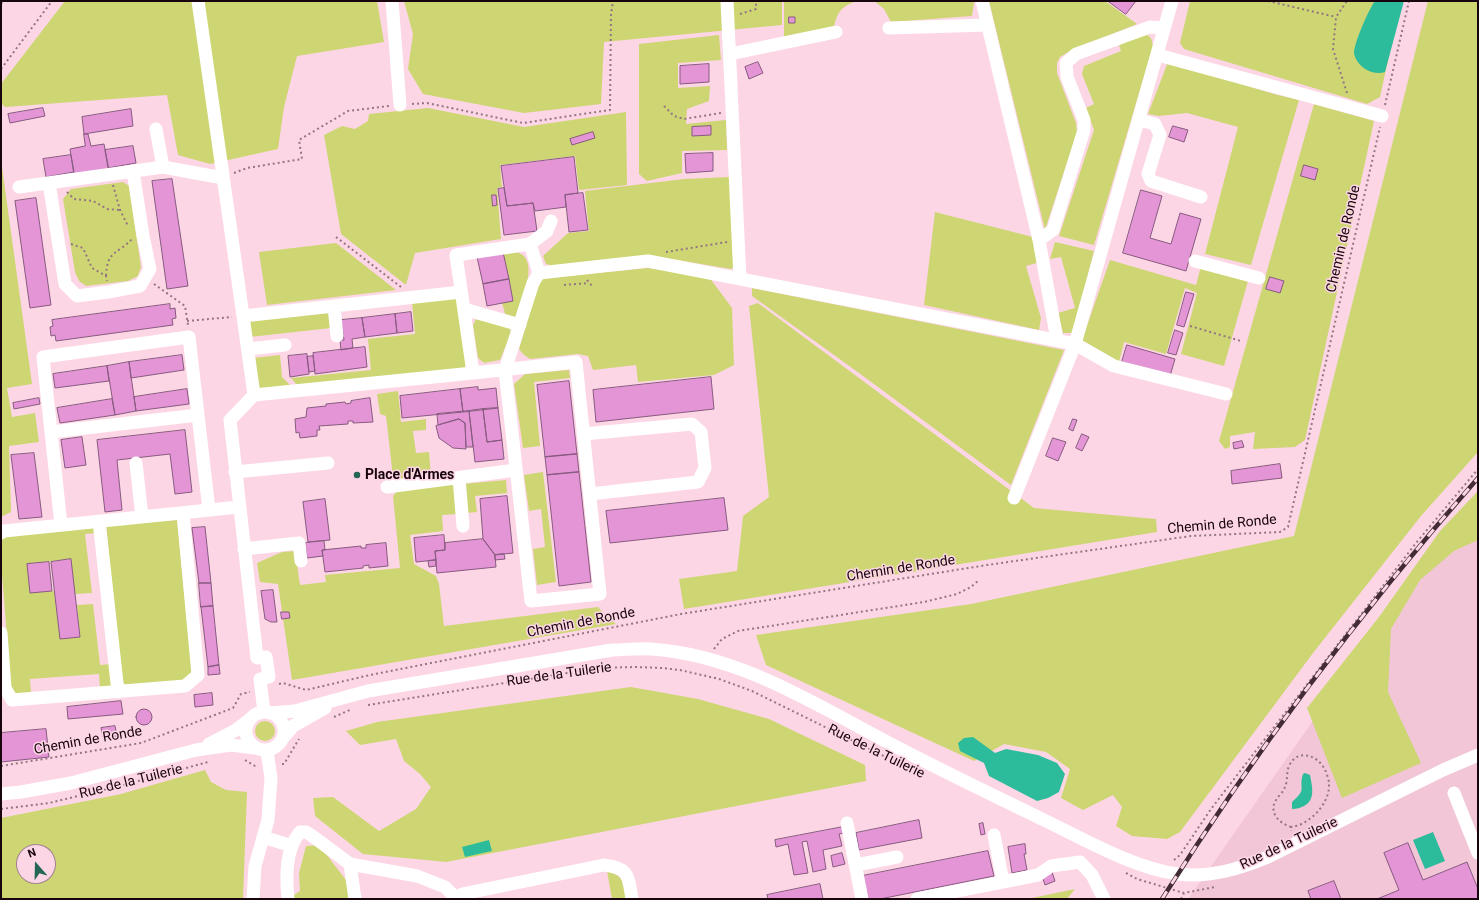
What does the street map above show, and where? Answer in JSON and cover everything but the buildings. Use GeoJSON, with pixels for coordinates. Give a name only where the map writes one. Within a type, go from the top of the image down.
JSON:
{"type":"FeatureCollection","features":[{"type":"Feature","properties":{"kind":"street"},"geometry":{"type":"LineString","coordinates":[[198,1],[254,395]]}},
{"type":"Feature","properties":{"kind":"street"},"geometry":{"type":"LineString","coordinates":[[392,1],[400,105]]}},
{"type":"Feature","properties":{"kind":"street"},"geometry":{"type":"LineString","coordinates":[[727,1],[740,278]]}},
{"type":"Feature","properties":{"kind":"street"},"geometry":{"type":"LineString","coordinates":[[982,1],[1039,240],[1057,340]]}},
{"type":"Feature","properties":{"kind":"street"},"geometry":{"type":"LineString","coordinates":[[1014,498],[1075,344],[1158,55],[1172,1]]}},
{"type":"Feature","properties":{"kind":"street"},"geometry":{"type":"LineString","coordinates":[[889,28],[988,25]]}},
{"type":"Feature","properties":{"kind":"street"},"geometry":{"type":"LineString","coordinates":[[1039,240],[1054,230],[1084,130],[1084,120],[1067,78],[1066,63],[1076,54],[1150,27],[1164,28]]}},
{"type":"Feature","properties":{"kind":"street"},"geometry":{"type":"LineString","coordinates":[[730,54],[836,32]]}},
{"type":"Feature","properties":{"kind":"street"},"geometry":{"type":"LineString","coordinates":[[1158,55],[1382,116]]}},
{"type":"Feature","properties":{"kind":"street"},"geometry":{"type":"LineString","coordinates":[[1139,120],[1155,124],[1160,136],[1148,174],[1151,181],[1201,197]]}},
{"type":"Feature","properties":{"kind":"street"},"geometry":{"type":"LineString","coordinates":[[156,129],[163,167]]}},
{"type":"Feature","properties":{"kind":"street"},"geometry":{"type":"LineString","coordinates":[[19,187],[163,167],[223,178]]}},
{"type":"Feature","properties":{"kind":"street"},"geometry":{"type":"LineString","coordinates":[[55,182],[58,245],[65,284],[77,296],[108,292],[140,286],[150,269],[138,236],[133,171]]}},
{"type":"Feature","properties":{"kind":"street"},"geometry":{"type":"LineString","coordinates":[[473,373],[456,255],[530,244],[547,230],[551,221]]}},
{"type":"Feature","properties":{"kind":"street"},"geometry":{"type":"LineString","coordinates":[[267,712],[260,679],[269,677],[266,657],[257,658],[230,420],[254,395],[505,370],[576,362],[600,594],[531,601],[505,370],[533,283],[539,272],[530,244]]}},
{"type":"Feature","properties":{"kind":"street"},"geometry":{"type":"LineString","coordinates":[[539,272],[648,261],[1075,344],[1114,366],[1226,394]]}},
{"type":"Feature","properties":{"kind":"street"},"geometry":{"type":"LineString","coordinates":[[1195,261],[1259,278]]}},
{"type":"Feature","properties":{"kind":"street"},"geometry":{"type":"LineString","coordinates":[[242,316],[461,292]]}},
{"type":"Feature","properties":{"kind":"street"},"geometry":{"type":"LineString","coordinates":[[334,306],[337,336]]}},
{"type":"Feature","properties":{"kind":"street"},"geometry":{"type":"LineString","coordinates":[[464,309],[520,325]]}},
{"type":"Feature","properties":{"kind":"street"},"geometry":{"type":"LineString","coordinates":[[61,525],[43,357],[189,337],[209,510]]}},
{"type":"Feature","properties":{"kind":"street"},"geometry":{"type":"LineString","coordinates":[[248,349],[285,345]]}},
{"type":"Feature","properties":{"kind":"street"},"geometry":{"type":"LineString","coordinates":[[51,432],[198,415]]}},
{"type":"Feature","properties":{"kind":"street"},"geometry":{"type":"LineString","coordinates":[[583,434],[692,424],[701,432],[705,468],[698,482],[590,494]]}},
{"type":"Feature","properties":{"kind":"street"},"geometry":{"type":"LineString","coordinates":[[136,463],[142,517]]}},
{"type":"Feature","properties":{"kind":"street"},"geometry":{"type":"LineString","coordinates":[[235,472],[328,463]]}},
{"type":"Feature","properties":{"kind":"street"},"geometry":{"type":"LineString","coordinates":[[387,487],[516,470]]}},
{"type":"Feature","properties":{"kind":"street"},"geometry":{"type":"LineString","coordinates":[[459,478],[463,526]]}},
{"type":"Feature","properties":{"kind":"street"},"geometry":{"type":"LineString","coordinates":[[1,533],[4,531],[239,507]]}},
{"type":"Feature","properties":{"kind":"street"},"geometry":{"type":"LineString","coordinates":[[1,633],[5,688],[12,700],[185,686],[198,674],[183,513]]}},
{"type":"Feature","properties":{"kind":"street"},"geometry":{"type":"LineString","coordinates":[[99,521],[118,692]]}},
{"type":"Feature","properties":{"kind":"street"},"geometry":{"type":"LineString","coordinates":[[244,549],[299,543],[301,561]]}},
{"type":"Feature","properties":{"kind":"street","name":"Rue de la Tuilerie"},"geometry":{"type":"LineString","coordinates":[[267,712],[295,711],[368,691],[612,650],[649,649],[686,653],[709,658],[742,669],[773,682],[912,755],[1092,844],[1136,863],[1164,871],[1195,875],[1223,872],[1252,864],[1443,770],[1478,755]]}},
{"type":"Feature","properties":{"kind":"street","name":"Rue de la Tuilerie"},"geometry":{"type":"LineString","coordinates":[[283,738],[293,726],[344,698]]}},
{"type":"Feature","properties":{"kind":"street"},"geometry":{"type":"LineString","coordinates":[[267,712],[275,715],[282,723],[284,733],[283,738],[277,746],[261,749],[250,743],[246,737],[245,731],[249,720],[253,716],[267,712]]}},
{"type":"Feature","properties":{"kind":"street","name":"Rue de la Tuilerie"},"geometry":{"type":"LineString","coordinates":[[196,750],[221,739],[249,720]]}},
{"type":"Feature","properties":{"kind":"street","name":"Rue de la Tuilerie"},"geometry":{"type":"LineString","coordinates":[[1,794],[71,783],[196,750],[231,746],[261,749]]}},
{"type":"Feature","properties":{"kind":"street"},"geometry":{"type":"LineString","coordinates":[[253,899],[255,866],[268,820],[271,796],[271,778],[261,749]]}},
{"type":"Feature","properties":{"kind":"street"},"geometry":{"type":"LineString","coordinates":[[1454,793],[1478,853]]}},
{"type":"Feature","properties":{"kind":"street"},"geometry":{"type":"LineString","coordinates":[[847,824],[862,899]]}},
{"type":"Feature","properties":{"kind":"street"},"geometry":{"type":"LineString","coordinates":[[288,899],[286,878],[290,850],[300,832],[306,832],[311,835],[350,864],[417,876],[445,887],[455,899],[462,894],[604,865],[616,866],[623,870],[629,878],[632,899]]}},
{"type":"Feature","properties":{"kind":"street"},"geometry":{"type":"LineString","coordinates":[[994,835],[1003,882]]}},
{"type":"Feature","properties":{"kind":"street"},"geometry":{"type":"LineString","coordinates":[[264,837],[292,846]]}},
{"type":"Feature","properties":{"kind":"street"},"geometry":{"type":"LineString","coordinates":[[1080,862],[1092,844]]}},
{"type":"Feature","properties":{"kind":"street"},"geometry":{"type":"LineString","coordinates":[[856,866],[897,857]]}},
{"type":"Feature","properties":{"kind":"street"},"geometry":{"type":"LineString","coordinates":[[917,899],[1038,875],[1051,866],[1080,862]]}},
{"type":"Feature","properties":{"kind":"street"},"geometry":{"type":"LineString","coordinates":[[1080,862],[1092,875],[1104,899]]}},
{"type":"Feature","properties":{"kind":"street"},"geometry":{"type":"LineString","coordinates":[[350,864],[355,899]]}},
{"type":"Feature","properties":{"kind":"path"},"geometry":{"type":"LineString","coordinates":[[1,69],[52,1]]}},
{"type":"Feature","properties":{"kind":"path"},"geometry":{"type":"LineString","coordinates":[[223,178],[247,168],[302,159],[299,140],[348,111],[427,103],[523,123],[610,110],[611,14],[613,1]]}},
{"type":"Feature","properties":{"kind":"path"},"geometry":{"type":"LineString","coordinates":[[728,18],[756,9],[756,1]]}},
{"type":"Feature","properties":{"kind":"path"},"geometry":{"type":"LineString","coordinates":[[1268,1],[1336,17]]}},
{"type":"Feature","properties":{"kind":"path"},"geometry":{"type":"LineString","coordinates":[[1348,1],[1336,17],[1333,49],[1352,108]]}},
{"type":"Feature","properties":{"kind":"path","name":"Chemin de Ronde"},"geometry":{"type":"LineString","coordinates":[[1,766],[141,743],[233,708],[241,694],[283,683],[306,690],[370,675],[681,614],[987,565],[1191,536],[1280,532],[1288,527],[1409,1]]}},
{"type":"Feature","properties":{"kind":"path"},"geometry":{"type":"LineString","coordinates":[[664,106],[674,116],[684,119],[732,112]]}},
{"type":"Feature","properties":{"kind":"path"},"geometry":{"type":"LineString","coordinates":[[108,292],[106,264],[115,251],[138,236],[120,210],[110,174]]}},
{"type":"Feature","properties":{"kind":"path"},"geometry":{"type":"LineString","coordinates":[[55,182],[74,199],[93,201],[107,209],[120,210]]}},
{"type":"Feature","properties":{"kind":"path"},"geometry":{"type":"LineString","coordinates":[[336,236],[414,297]]}},
{"type":"Feature","properties":{"kind":"path"},"geometry":{"type":"LineString","coordinates":[[664,252],[738,241]]}},
{"type":"Feature","properties":{"kind":"path"},"geometry":{"type":"LineString","coordinates":[[58,245],[70,244],[83,248],[92,268],[106,276]]}},
{"type":"Feature","properties":{"kind":"path"},"geometry":{"type":"LineString","coordinates":[[144,278],[186,306],[189,337]]}},
{"type":"Feature","properties":{"kind":"path"},"geometry":{"type":"LineString","coordinates":[[564,285],[589,283]]}},
{"type":"Feature","properties":{"kind":"path"},"geometry":{"type":"LineString","coordinates":[[187,322],[242,316]]}},
{"type":"Feature","properties":{"kind":"path"},"geometry":{"type":"LineString","coordinates":[[1190,326],[1241,341]]}},
{"type":"Feature","properties":{"kind":"path"},"geometry":{"type":"LineString","coordinates":[[1164,871],[1180,854],[1211,809],[1416,543],[1478,469]]}},
{"type":"Feature","properties":{"kind":"path"},"geometry":{"type":"LineString","coordinates":[[709,658],[722,639],[738,631],[924,602],[957,594],[971,587],[979,580]]}},
{"type":"Feature","properties":{"kind":"path","name":"Rue de la Tuilerie"},"geometry":{"type":"LineString","coordinates":[[363,706],[598,668],[636,667],[680,670],[719,679],[752,691],[901,765]]}},
{"type":"Feature","properties":{"kind":"path"},"geometry":{"type":"LineString","coordinates":[[330,718],[357,708]]}},
{"type":"Feature","properties":{"kind":"path"},"geometry":{"type":"LineString","coordinates":[[281,764],[284,764],[299,740],[300,735]]}},
{"type":"Feature","properties":{"kind":"path"},"geometry":{"type":"LineString","coordinates":[[1308,755],[1320,762],[1325,770],[1329,785],[1327,796],[1323,805],[1316,813],[1299,826],[1291,828],[1283,825],[1276,818],[1274,803],[1284,790],[1289,767],[1293,760],[1298,757],[1308,755]]}},
{"type":"Feature","properties":{"kind":"path","name":"Rue de la Tuilerie"},"geometry":{"type":"LineString","coordinates":[[1,809],[56,801],[120,786],[213,760]]}},
{"type":"Feature","properties":{"kind":"path"},"geometry":{"type":"LineString","coordinates":[[245,760],[255,766],[259,765]]}},
{"type":"Feature","properties":{"kind":"path"},"geometry":{"type":"LineString","coordinates":[[1291,828],[1293,845]]}},
{"type":"Feature","properties":{"kind":"path"},"geometry":{"type":"LineString","coordinates":[[1181,899],[1184,893]]}},
{"type":"Feature","properties":{"kind":"shaded area"},"geometry":{"type":"Polygon","coordinates":[[[65,1],[377,1],[384,42],[297,56],[284,107],[278,149],[210,164],[178,155],[167,95],[5,107],[1,103],[1,84],[65,1]]]}},
{"type":"Feature","properties":{"kind":"shaded area"},"geometry":{"type":"Polygon","coordinates":[[[404,1],[782,1],[782,25],[604,42],[601,104],[524,113],[423,94],[408,69],[413,34],[404,1]]]}},
{"type":"Feature","properties":{"kind":"shaded area"},"geometry":{"type":"Polygon","coordinates":[[[784,1],[857,1],[841,10],[834,27],[784,37],[784,1]]]}},
{"type":"Feature","properties":{"kind":"shaded area"},"geometry":{"type":"Polygon","coordinates":[[[874,1],[974,1],[974,3],[972,16],[891,22],[884,9],[874,1]]]}},
{"type":"Feature","properties":{"kind":"shaded area"},"geometry":{"type":"Polygon","coordinates":[[[989,1],[1105,1],[1137,24],[1070,51],[1060,57],[1057,63],[1057,73],[1076,123],[1077,132],[1045,230],[989,1]]]}},
{"type":"Feature","properties":{"kind":"shaded area"},"geometry":{"type":"Polygon","coordinates":[[[1190,1],[1401,1],[1380,97],[1367,104],[1184,49],[1180,43],[1190,1]]]}},
{"type":"Feature","properties":{"kind":"shaded area"},"geometry":{"type":"Polygon","coordinates":[[[1375,1],[1404,1],[1385,72],[1381,73],[1371,72],[1365,69],[1357,61],[1354,53],[1356,42],[1362,26],[1375,1]]]}},
{"type":"Feature","properties":{"kind":"shaded area"},"geometry":{"type":"Polygon","coordinates":[[[1428,1],[1478,1],[1478,452],[1421,516],[1313,653],[1180,832],[1167,839],[1132,836],[1116,826],[1122,807],[1113,795],[1083,810],[1061,798],[1070,769],[1046,752],[1004,744],[974,761],[766,665],[756,635],[971,604],[1294,536],[1428,1]]]}},
{"type":"Feature","properties":{"kind":"shaded area"},"geometry":{"type":"Polygon","coordinates":[[[1146,34],[1151,38],[1153,46],[1094,245],[1059,236],[1094,130],[1086,108],[1094,104],[1082,74],[1084,66],[1121,51],[1119,45],[1146,34]]]}},
{"type":"Feature","properties":{"kind":"shaded area"},"geometry":{"type":"Polygon","coordinates":[[[719,35],[721,60],[678,63],[678,88],[710,86],[709,101],[687,109],[686,124],[726,120],[727,150],[682,151],[682,173],[647,181],[639,174],[639,44],[719,35]]]}},
{"type":"Feature","properties":{"kind":"shaded area"},"geometry":{"type":"Polygon","coordinates":[[[1168,62],[1274,94],[1299,100],[1251,265],[1205,254],[1238,127],[1187,113],[1159,116],[1148,114],[1168,62]]]}},
{"type":"Feature","properties":{"kind":"shaded area"},"geometry":{"type":"Polygon","coordinates":[[[1314,104],[1374,121],[1305,440],[1295,447],[1253,449],[1255,432],[1230,436],[1230,447],[1225,449],[1219,441],[1314,104]]]}},
{"type":"Feature","properties":{"kind":"shaded area"},"geometry":{"type":"Polygon","coordinates":[[[428,108],[524,127],[626,112],[627,185],[579,190],[575,156],[500,165],[502,187],[497,188],[501,239],[415,253],[406,285],[341,234],[324,135],[342,126],[355,129],[368,121],[369,114],[428,108]]]}},
{"type":"Feature","properties":{"kind":"shaded area"},"geometry":{"type":"Polygon","coordinates":[[[1,160],[32,384],[7,388],[12,417],[35,413],[39,442],[9,446],[11,512],[1,517],[1,160]]]}},
{"type":"Feature","properties":{"kind":"shaded area"},"geometry":{"type":"Polygon","coordinates":[[[730,177],[736,266],[731,269],[659,257],[557,267],[546,264],[543,256],[568,233],[589,231],[585,191],[684,179],[730,177]]]}},
{"type":"Feature","properties":{"kind":"shaded area"},"geometry":{"type":"Polygon","coordinates":[[[123,182],[129,186],[141,267],[138,276],[128,281],[86,286],[79,281],[75,272],[63,199],[71,189],[123,182]]]}},
{"type":"Feature","properties":{"kind":"shaded area"},"geometry":{"type":"Polygon","coordinates":[[[935,212],[1033,237],[1040,262],[1026,266],[1041,318],[1039,330],[924,305],[935,212]]]}},
{"type":"Feature","properties":{"kind":"shaded area"},"geometry":{"type":"Polygon","coordinates":[[[1055,242],[1094,251],[1073,333],[1063,333],[1058,313],[1075,308],[1061,257],[1050,259],[1055,242]]]}},
{"type":"Feature","properties":{"kind":"shaded area"},"geometry":{"type":"Polygon","coordinates":[[[336,243],[396,290],[267,305],[259,252],[336,243]]]}},
{"type":"Feature","properties":{"kind":"shaded area"},"geometry":{"type":"Polygon","coordinates":[[[503,252],[519,253],[525,257],[528,264],[528,281],[518,314],[515,318],[506,317],[502,303],[513,300],[503,252]]]}},
{"type":"Feature","properties":{"kind":"shaded area"},"geometry":{"type":"Polygon","coordinates":[[[1110,260],[1196,285],[1201,266],[1248,281],[1224,366],[1181,354],[1197,293],[1185,288],[1166,354],[1124,342],[1119,362],[1082,340],[1110,260]]]}},
{"type":"Feature","properties":{"kind":"shaded area"},"geometry":{"type":"Polygon","coordinates":[[[648,268],[709,277],[732,308],[734,365],[714,375],[638,382],[636,365],[593,370],[588,356],[578,354],[530,359],[519,349],[539,281],[546,278],[648,268]]]}},
{"type":"Feature","properties":{"kind":"shaded area"},"geometry":{"type":"Polygon","coordinates":[[[752,288],[1064,350],[1011,485],[752,296],[752,288]]]}},
{"type":"Feature","properties":{"kind":"shaded area"},"geometry":{"type":"Polygon","coordinates":[[[457,297],[466,368],[298,386],[291,378],[371,370],[368,339],[415,334],[412,302],[457,297]]]}},
{"type":"Feature","properties":{"kind":"shaded area"},"geometry":{"type":"Polygon","coordinates":[[[758,303],[1034,508],[1156,519],[1157,532],[684,609],[679,579],[737,571],[743,516],[769,497],[749,306],[758,303]]]}},
{"type":"Feature","properties":{"kind":"shaded area"},"geometry":{"type":"Polygon","coordinates":[[[329,312],[331,328],[250,337],[248,320],[329,312]]]}},
{"type":"Feature","properties":{"kind":"shaded area"},"geometry":{"type":"Polygon","coordinates":[[[476,319],[510,328],[511,333],[500,360],[484,363],[478,358],[473,325],[476,319]]]}},
{"type":"Feature","properties":{"kind":"shaded area"},"geometry":{"type":"Polygon","coordinates":[[[280,355],[282,377],[292,387],[257,391],[253,358],[280,355]]]}},
{"type":"Feature","properties":{"kind":"shaded area"},"geometry":{"type":"Polygon","coordinates":[[[569,370],[570,378],[534,382],[540,446],[523,448],[514,384],[525,374],[569,370]]]}},
{"type":"Feature","properties":{"kind":"shaded area"},"geometry":{"type":"Polygon","coordinates":[[[398,391],[401,422],[426,419],[426,430],[413,431],[416,453],[429,452],[431,477],[398,481],[393,477],[386,416],[380,414],[377,394],[398,391]]]}},
{"type":"Feature","properties":{"kind":"shaded area"},"geometry":{"type":"Polygon","coordinates":[[[543,472],[556,582],[537,585],[533,549],[545,547],[541,509],[529,511],[524,475],[543,472]]]}},
{"type":"Feature","properties":{"kind":"shaded area"},"geometry":{"type":"Polygon","coordinates":[[[506,480],[507,493],[475,496],[477,512],[466,513],[463,484],[506,480]]]}},
{"type":"Feature","properties":{"kind":"shaded area"},"geometry":{"type":"Polygon","coordinates":[[[456,484],[459,514],[442,515],[443,531],[410,535],[414,564],[436,576],[439,584],[444,626],[598,607],[616,624],[292,680],[278,584],[260,582],[257,563],[282,552],[295,551],[300,585],[326,582],[325,575],[400,568],[393,496],[397,491],[456,484]]]}},
{"type":"Feature","properties":{"kind":"shaded area"},"geometry":{"type":"Polygon","coordinates":[[[1478,491],[1478,540],[1454,551],[1420,580],[1391,629],[1388,692],[1421,763],[1342,798],[1307,708],[1379,617],[1440,531],[1478,491]]]}},
{"type":"Feature","properties":{"kind":"shaded area"},"geometry":{"type":"Polygon","coordinates":[[[177,520],[192,671],[189,678],[182,681],[127,686],[122,682],[106,526],[177,520]]]}},
{"type":"Feature","properties":{"kind":"shaded area"},"geometry":{"type":"Polygon","coordinates":[[[96,526],[97,533],[85,534],[92,593],[75,594],[71,559],[27,564],[30,593],[54,591],[60,639],[80,637],[77,605],[93,604],[100,665],[111,664],[113,687],[100,688],[99,674],[30,679],[31,693],[17,694],[13,691],[11,686],[1,562],[1,539],[6,536],[96,526]]]}},
{"type":"Feature","properties":{"kind":"shaded area"},"geometry":{"type":"Polygon","coordinates":[[[1478,536],[1478,899],[1188,899],[1432,551],[1478,536]]]}},
{"type":"Feature","properties":{"kind":"shaded area"},"geometry":{"type":"Polygon","coordinates":[[[631,687],[698,699],[769,719],[865,765],[866,781],[446,862],[363,854],[315,816],[313,798],[333,797],[379,831],[416,809],[431,787],[420,774],[404,761],[396,739],[360,745],[346,731],[377,722],[631,687]]]}},
{"type":"Feature","properties":{"kind":"shaded area"},"geometry":{"type":"Polygon","coordinates":[[[261,721],[269,721],[275,727],[275,735],[269,741],[261,741],[255,735],[255,727],[261,721]]]}},
{"type":"Feature","properties":{"kind":"shaded area"},"geometry":{"type":"Polygon","coordinates":[[[973,737],[995,753],[1006,749],[1038,755],[1057,763],[1065,774],[1059,792],[1048,798],[1037,801],[989,776],[984,763],[960,751],[958,743],[964,738],[973,737]]]}},
{"type":"Feature","properties":{"kind":"shaded area"},"geometry":{"type":"Polygon","coordinates":[[[205,770],[211,782],[226,790],[247,792],[243,899],[1,899],[1,818],[121,794],[205,770]]]}},
{"type":"Feature","properties":{"kind":"shaded area"},"geometry":{"type":"Polygon","coordinates":[[[1305,773],[1310,775],[1312,796],[1308,803],[1304,806],[1292,809],[1292,802],[1300,794],[1302,789],[1302,779],[1303,774],[1305,773]]]}},
{"type":"Feature","properties":{"kind":"shaded area"},"geometry":{"type":"Polygon","coordinates":[[[1433,832],[1445,861],[1425,869],[1413,840],[1433,832]]]}},
{"type":"Feature","properties":{"kind":"shaded area"},"geometry":{"type":"Polygon","coordinates":[[[489,840],[492,851],[465,857],[462,847],[489,840]]]}},
{"type":"Feature","properties":{"kind":"shaded area"},"geometry":{"type":"Polygon","coordinates":[[[319,845],[346,880],[351,899],[288,899],[300,891],[299,873],[306,846],[319,845]]]}},
{"type":"Feature","properties":{"kind":"shaded area"},"geometry":{"type":"Polygon","coordinates":[[[607,871],[620,878],[624,884],[627,899],[612,899],[607,871]]]}},
{"type":"Feature","properties":{"kind":"shaded area"},"geometry":{"type":"Polygon","coordinates":[[[1075,889],[1067,899],[1027,899],[1075,889]]]}},
{"type":"Feature","properties":{"kind":"railway"},"geometry":{"type":"LineString","coordinates":[[1162,899],[1234,789],[1312,682],[1393,578],[1478,478]]}},
{"type":"Feature","properties":{"kind":"place","name":"Place d'Armes"},"geometry":{"type":"Point","coordinates":[357,475]}}]}
